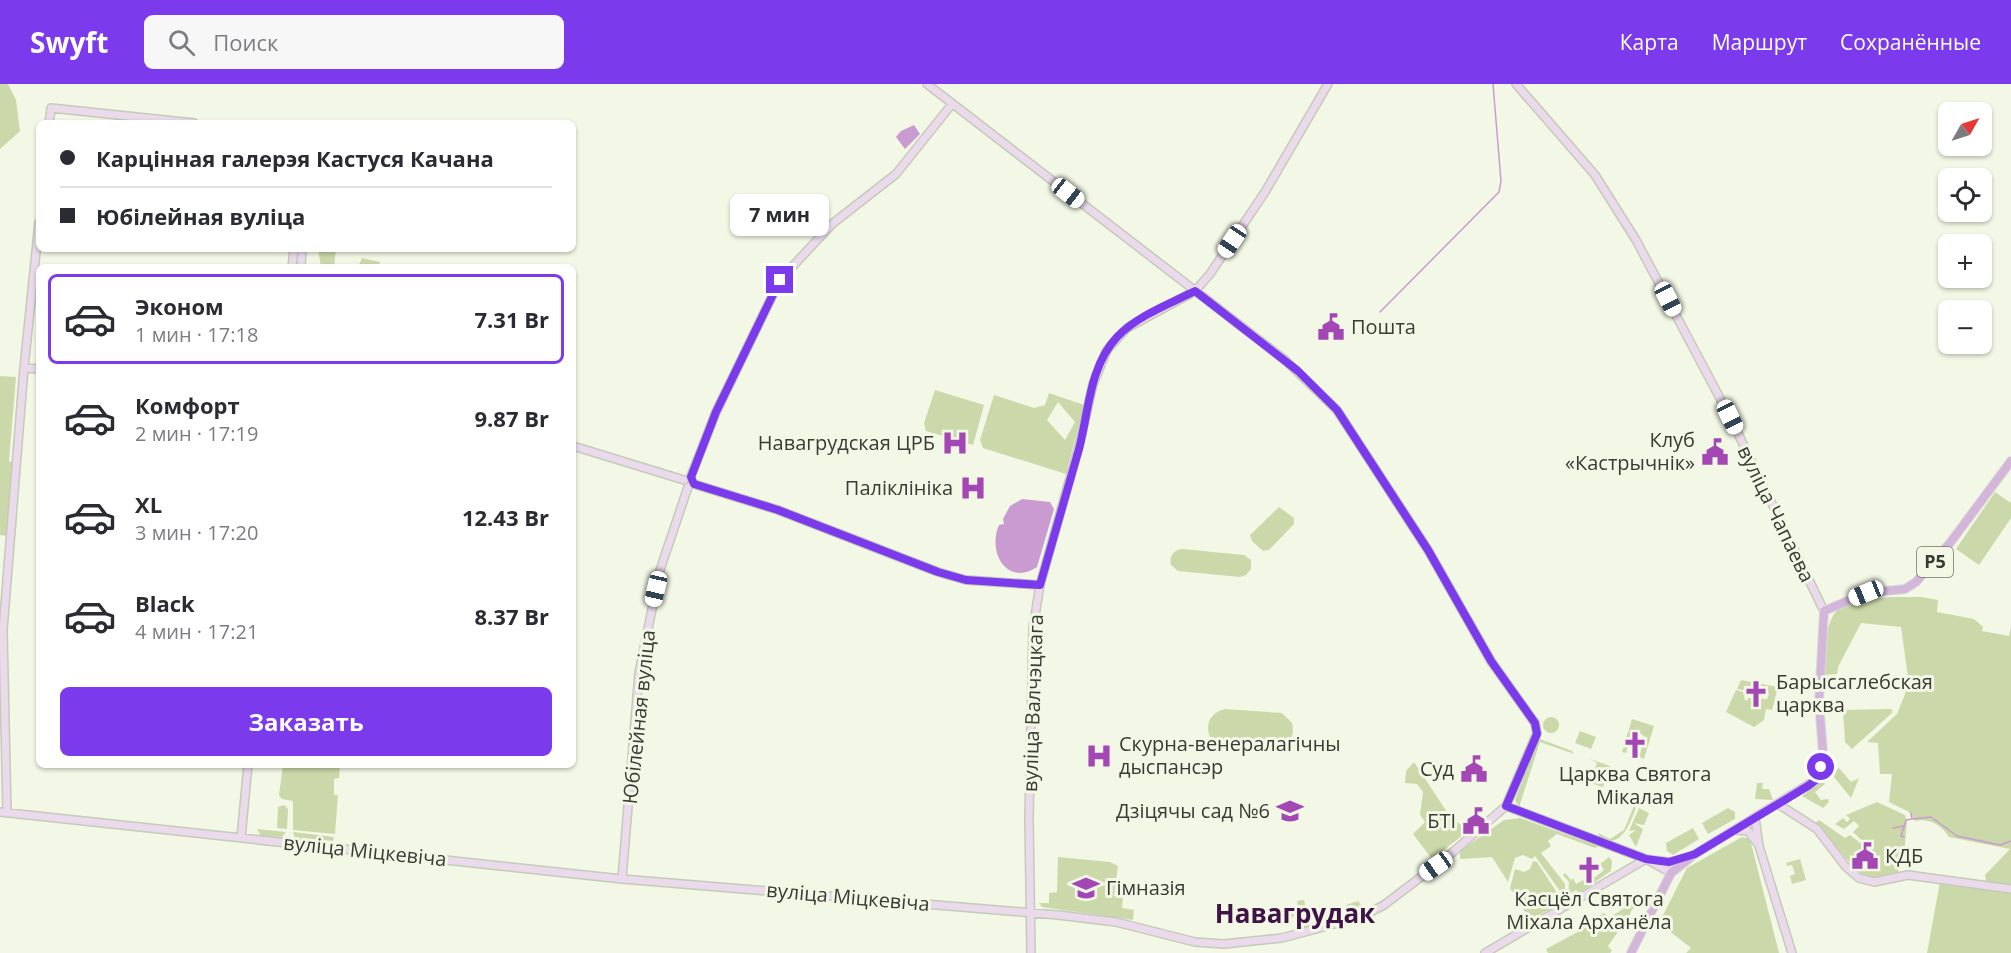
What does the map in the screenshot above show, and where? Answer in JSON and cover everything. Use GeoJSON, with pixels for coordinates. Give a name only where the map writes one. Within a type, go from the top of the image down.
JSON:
{"type":"FeatureCollection","features":[{"type":"Feature","properties":{"kind":"main road","name":"Р5"},"geometry":{"type":"LineString","coordinates":[[1824,611],[1866,593],[1905,589],[1916,582],[1950,543],[2011,461]]}},
{"type":"Feature","properties":{"kind":"main road"},"geometry":{"type":"LineString","coordinates":[[1630,953],[1671,873],[1695,854],[1817,779],[1823,753],[1819,702],[1824,611]]}},
{"type":"Feature","properties":{"kind":"main road"},"geometry":{"type":"LineString","coordinates":[[1646,859],[1669,862],[1695,854]]}},
{"type":"Feature","properties":{"kind":"street"},"geometry":{"type":"LineString","coordinates":[[927,84],[1298,371],[1337,410],[1428,550],[1491,661],[1535,723],[1537,734],[1506,806],[1646,859],[1671,873]]}},
{"type":"Feature","properties":{"kind":"street","name":"вуліца Валчэцкага"},"geometry":{"type":"LineString","coordinates":[[1031,953],[1029,912],[1031,659],[1040,585],[1079,446],[1093,384],[1107,350],[1127,328],[1195,291],[1210,274],[1265,192],[1328,84]]}},
{"type":"Feature","properties":{"kind":"street","name":"вуліца Чапаева"},"geometry":{"type":"LineString","coordinates":[[1516,84],[1595,175],[1636,240],[1730,417],[1824,611]]}},
{"type":"Feature","properties":{"kind":"street","name":"Юбілейная вуліца"},"geometry":{"type":"LineString","coordinates":[[622,879],[639,673],[660,570],[689,482],[716,412],[780,280],[832,224],[896,174],[952,104]]}},
{"type":"Feature","properties":{"kind":"street"},"geometry":{"type":"LineString","coordinates":[[49,120],[51,108],[165,120]]}},
{"type":"Feature","properties":{"kind":"street"},"geometry":{"type":"LineString","coordinates":[[3,813],[3,630],[24,368],[36,252]]}},
{"type":"Feature","properties":{"kind":"street"},"geometry":{"type":"LineString","coordinates":[[24,368],[36,369]]}},
{"type":"Feature","properties":{"kind":"street"},"geometry":{"type":"LineString","coordinates":[[576,447],[778,510],[938,572],[966,580],[1040,585]]}},
{"type":"Feature","properties":{"kind":"street"},"geometry":{"type":"LineString","coordinates":[[241,838],[248,768]]}},
{"type":"Feature","properties":{"kind":"street"},"geometry":{"type":"LineString","coordinates":[[1778,804],[1809,823],[1824,836],[1850,871],[1867,881],[1908,875],[2011,889]]}},
{"type":"Feature","properties":{"kind":"street","name":"вуліца Міцкевіча"},"geometry":{"type":"LineString","coordinates":[[3,813],[622,879],[1029,912],[1116,922],[1195,942],[1247,943],[1312,932],[1361,918],[1384,905],[1446,858],[1506,806]]}},
{"type":"Feature","properties":{"kind":"street"},"geometry":{"type":"LineString","coordinates":[[1755,818],[1759,846],[1792,953]]}},
{"type":"Feature","properties":{"kind":"street"},"geometry":{"type":"LineString","coordinates":[[1735,830],[1748,831],[1759,846]]}},
{"type":"Feature","properties":{"kind":"street"},"geometry":{"type":"LineString","coordinates":[[1485,953],[1646,859]]}},
{"type":"Feature","properties":{"kind":"green space"},"geometry":{"type":"Polygon","coordinates":[[[0,84],[8,84],[16,100],[20,131],[0,149],[0,84]]]}},
{"type":"Feature","properties":{"kind":"green space"},"geometry":{"type":"Polygon","coordinates":[[[318,252],[336,252],[334,264],[320,264],[318,252]]]}},
{"type":"Feature","properties":{"kind":"green space"},"geometry":{"type":"Polygon","coordinates":[[[362,258],[380,262],[380,264],[359,264],[362,258]]]}},
{"type":"Feature","properties":{"kind":"green space"},"geometry":{"type":"Polygon","coordinates":[[[0,376],[16,377],[9,461],[14,463],[8,536],[0,535],[0,376]]]}},
{"type":"Feature","properties":{"kind":"green space"},"geometry":{"type":"Polygon","coordinates":[[[935,390],[984,405],[973,445],[926,431],[924,423],[935,390]]]}},
{"type":"Feature","properties":{"kind":"green space"},"geometry":{"type":"Polygon","coordinates":[[[1049,393],[1084,405],[1066,474],[983,448],[980,440],[994,395],[1034,408],[1045,405],[1049,393]],[[1058,402],[1047,420],[1065,440],[1075,422],[1058,402]]]}},
{"type":"Feature","properties":{"kind":"green space"},"geometry":{"type":"Polygon","coordinates":[[[1995,492],[2011,503],[2011,518],[1979,565],[1956,549],[1995,492]]]}},
{"type":"Feature","properties":{"kind":"green space"},"geometry":{"type":"Polygon","coordinates":[[[1279,507],[1294,518],[1294,524],[1269,550],[1263,551],[1252,541],[1250,535],[1279,507]]]}},
{"type":"Feature","properties":{"kind":"green space"},"geometry":{"type":"Polygon","coordinates":[[[1182,549],[1244,555],[1251,560],[1251,569],[1246,575],[1240,577],[1178,571],[1171,565],[1171,559],[1174,552],[1182,549]]]}},
{"type":"Feature","properties":{"kind":"green space"},"geometry":{"type":"Polygon","coordinates":[[[1890,597],[1921,597],[1938,600],[1937,612],[1974,619],[1983,627],[1982,631],[2009,636],[2011,627],[2011,886],[1986,881],[1985,875],[2010,849],[1949,837],[1935,823],[1915,821],[1909,812],[1889,802],[1892,774],[1880,774],[1878,743],[1867,742],[1897,714],[1909,684],[1901,627],[1861,623],[1838,667],[1837,674],[1825,675],[1827,634],[1833,615],[1848,603],[1890,597]]]}},
{"type":"Feature","properties":{"kind":"green space"},"geometry":{"type":"Polygon","coordinates":[[[1741,680],[1778,687],[1772,710],[1766,709],[1764,720],[1754,727],[1726,712],[1736,690],[1743,692],[1747,701],[1748,698],[1767,699],[1769,694],[1763,689],[1747,686],[1743,690],[1737,689],[1741,680]]]}},
{"type":"Feature","properties":{"kind":"green space"},"geometry":{"type":"Polygon","coordinates":[[[1225,709],[1282,713],[1292,723],[1292,736],[1285,745],[1277,748],[1216,744],[1209,734],[1208,724],[1214,714],[1225,709]]]}},
{"type":"Feature","properties":{"kind":"green space"},"geometry":{"type":"Polygon","coordinates":[[[1891,709],[1893,712],[1852,749],[1845,742],[1843,710],[1891,709]]]}},
{"type":"Feature","properties":{"kind":"green space"},"geometry":{"type":"Polygon","coordinates":[[[1551,717],[1559,725],[1551,733],[1543,725],[1551,717]]]}},
{"type":"Feature","properties":{"kind":"green space"},"geometry":{"type":"Polygon","coordinates":[[[1632,719],[1654,726],[1644,759],[1639,757],[1645,737],[1640,733],[1632,733],[1626,753],[1622,752],[1632,719]]]}},
{"type":"Feature","properties":{"kind":"green space"},"geometry":{"type":"Polygon","coordinates":[[[1580,731],[1596,737],[1591,749],[1575,743],[1580,731]]]}},
{"type":"Feature","properties":{"kind":"green space"},"geometry":{"type":"Polygon","coordinates":[[[1540,739],[1572,751],[1574,754],[1540,742],[1519,807],[1515,800],[1537,741],[1540,739]]]}},
{"type":"Feature","properties":{"kind":"green space"},"geometry":{"type":"Polygon","coordinates":[[[1590,759],[1610,766],[1603,787],[1590,783],[1597,763],[1590,759]]]}},
{"type":"Feature","properties":{"kind":"green space"},"geometry":{"type":"Polygon","coordinates":[[[1414,762],[1449,815],[1468,831],[1432,859],[1413,834],[1425,822],[1420,815],[1423,792],[1417,784],[1405,783],[1406,771],[1414,762]]]}},
{"type":"Feature","properties":{"kind":"green space"},"geometry":{"type":"Polygon","coordinates":[[[283,768],[340,768],[339,778],[334,779],[334,795],[338,795],[335,834],[293,830],[293,801],[282,799],[279,795],[283,768]]]}},
{"type":"Feature","properties":{"kind":"green space"},"geometry":{"type":"Polygon","coordinates":[[[1839,768],[1851,782],[1859,778],[1851,798],[1834,777],[1829,775],[1839,768]]]}},
{"type":"Feature","properties":{"kind":"green space"},"geometry":{"type":"Polygon","coordinates":[[[1822,780],[1825,784],[1815,792],[1821,800],[1828,799],[1829,802],[1823,808],[1802,796],[1822,780]]]}},
{"type":"Feature","properties":{"kind":"green space"},"geometry":{"type":"Polygon","coordinates":[[[1757,783],[1763,783],[1762,789],[1769,789],[1773,800],[1755,799],[1757,783]]]}},
{"type":"Feature","properties":{"kind":"green space"},"geometry":{"type":"Polygon","coordinates":[[[1877,802],[1905,815],[1907,822],[1903,864],[1899,864],[1898,874],[1874,880],[1861,875],[1815,823],[1819,820],[1845,838],[1850,835],[1864,846],[1856,854],[1867,864],[1877,855],[1853,832],[1859,826],[1854,821],[1844,829],[1835,824],[1843,818],[1847,822],[1850,819],[1846,815],[1877,802]]]}},
{"type":"Feature","properties":{"kind":"green space"},"geometry":{"type":"Polygon","coordinates":[[[284,805],[288,809],[287,829],[277,828],[278,807],[284,805]]]}},
{"type":"Feature","properties":{"kind":"green space"},"geometry":{"type":"Polygon","coordinates":[[[1634,806],[1636,808],[1631,820],[1620,837],[1608,841],[1601,839],[1598,833],[1610,839],[1624,830],[1634,806]]]}},
{"type":"Feature","properties":{"kind":"green space"},"geometry":{"type":"Polygon","coordinates":[[[1639,808],[1649,813],[1644,825],[1634,823],[1643,829],[1636,847],[1629,835],[1636,830],[1629,831],[1639,808]]]}},
{"type":"Feature","properties":{"kind":"green space"},"geometry":{"type":"Polygon","coordinates":[[[1728,808],[1735,812],[1735,819],[1708,834],[1702,823],[1728,808]]]}},
{"type":"Feature","properties":{"kind":"green space"},"geometry":{"type":"Polygon","coordinates":[[[1520,818],[1598,846],[1595,848],[1557,834],[1548,841],[1551,846],[1541,853],[1565,884],[1565,898],[1535,856],[1532,859],[1523,855],[1515,858],[1508,882],[1492,857],[1460,859],[1460,851],[1504,820],[1520,818]]]}},
{"type":"Feature","properties":{"kind":"green space"},"geometry":{"type":"Polygon","coordinates":[[[1693,828],[1699,839],[1673,855],[1667,851],[1666,843],[1693,828]]]}},
{"type":"Feature","properties":{"kind":"green space"},"geometry":{"type":"Polygon","coordinates":[[[257,829],[286,832],[282,837],[261,836],[257,829]]]}},
{"type":"Feature","properties":{"kind":"green space"},"geometry":{"type":"Polygon","coordinates":[[[293,832],[334,837],[333,841],[295,838],[293,832]]]}},
{"type":"Feature","properties":{"kind":"green space"},"geometry":{"type":"Polygon","coordinates":[[[1742,837],[1750,839],[1779,953],[1686,953],[1691,948],[1659,923],[1687,868],[1742,837]]]}},
{"type":"Feature","properties":{"kind":"green space","name":"Гімназія"},"geometry":{"type":"Polygon","coordinates":[[[1058,857],[1110,862],[1118,866],[1114,896],[1123,897],[1122,908],[1134,910],[1133,920],[1042,907],[1039,903],[1049,903],[1049,893],[1057,892],[1058,857]]]}},
{"type":"Feature","properties":{"kind":"green space"},"geometry":{"type":"Polygon","coordinates":[[[1609,857],[1612,861],[1611,871],[1579,893],[1576,890],[1568,896],[1569,882],[1563,875],[1565,873],[1571,880],[1573,878],[1576,884],[1583,880],[1586,884],[1604,870],[1600,864],[1609,857]]]}},
{"type":"Feature","properties":{"kind":"green space"},"geometry":{"type":"Polygon","coordinates":[[[1800,859],[1806,880],[1792,884],[1790,876],[1795,874],[1792,865],[1787,866],[1786,863],[1800,859]]]}},
{"type":"Feature","properties":{"kind":"green space"},"geometry":{"type":"Polygon","coordinates":[[[1533,861],[1537,862],[1563,902],[1530,920],[1510,888],[1515,869],[1524,872],[1530,869],[1533,861]]]}},
{"type":"Feature","properties":{"kind":"green space"},"geometry":{"type":"Polygon","coordinates":[[[1940,882],[2011,893],[2011,953],[1927,953],[1940,882]]]}},
{"type":"Feature","properties":{"kind":"green space"},"geometry":{"type":"Polygon","coordinates":[[[1643,897],[1631,911],[1627,924],[1622,926],[1608,946],[1612,951],[1610,953],[1548,953],[1546,949],[1587,927],[1585,923],[1604,913],[1609,918],[1643,897]]]}},
{"type":"Feature","properties":{"kind":"green space"},"geometry":{"type":"Polygon","coordinates":[[[1304,900],[1310,926],[1302,928],[1297,901],[1304,900]]]}},
{"type":"Feature","properties":{"kind":"green space"},"geometry":{"type":"Polygon","coordinates":[[[1358,901],[1364,909],[1350,916],[1346,905],[1358,901]]]}},
{"type":"Feature","properties":{"kind":"green space"},"geometry":{"type":"Polygon","coordinates":[[[1275,906],[1295,914],[1286,925],[1281,926],[1275,906]]]}},
{"type":"Feature","properties":{"kind":"green space"},"geometry":{"type":"Polygon","coordinates":[[[1332,910],[1336,921],[1316,925],[1315,921],[1321,914],[1332,910]]]}},
{"type":"Feature","properties":{"kind":"shaded area"},"geometry":{"type":"Polygon","coordinates":[[[914,125],[920,134],[905,149],[896,137],[901,131],[914,125]]]}},
{"type":"Feature","properties":{"kind":"shaded area"},"geometry":{"type":"Polygon","coordinates":[[[1022,499],[1050,502],[1054,509],[1037,567],[1017,573],[1002,564],[996,546],[996,535],[999,525],[1004,524],[1003,519],[1010,506],[1022,499]]]}},
{"type":"Feature","properties":{"kind":"waterway"},"geometry":{"type":"LineString","coordinates":[[1380,312],[1499,192],[1501,181],[1493,84]]}},
{"type":"Feature","properties":{"kind":"waterway"},"geometry":{"type":"LineString","coordinates":[[1911,813],[1912,819],[1931,817],[1957,836],[2000,845],[2011,841]]}},
{"type":"Feature","properties":{"kind":"waterway"},"geometry":{"type":"LineString","coordinates":[[1904,837],[1901,836],[1906,820],[1912,819]]}},
{"type":"Feature","properties":{"kind":"waterway"},"geometry":{"type":"LineString","coordinates":[[1893,828],[1903,826]]}},
{"type":"Feature","properties":{"kind":"place","name":"Пошта"},"geometry":{"type":"Point","coordinates":[1331,327]}},
{"type":"Feature","properties":{"kind":"place","name":"Навагрудская ЦРБ"},"geometry":{"type":"Point","coordinates":[955,443]}},
{"type":"Feature","properties":{"kind":"place","name":"Клуб «Кастрычнік»"},"geometry":{"type":"Point","coordinates":[1715,452]}},
{"type":"Feature","properties":{"kind":"place","name":"Паліклініка"},"geometry":{"type":"Point","coordinates":[973,488]}},
{"type":"Feature","properties":{"kind":"place","name":"Барысаглебская царква"},"geometry":{"type":"Point","coordinates":[1756,694]}},
{"type":"Feature","properties":{"kind":"place","name":"Царква Святога Мікалая"},"geometry":{"type":"Point","coordinates":[1635,745]}},
{"type":"Feature","properties":{"kind":"place","name":"Скурна-венералагічны дыспансэр"},"geometry":{"type":"Point","coordinates":[1099,756]}},
{"type":"Feature","properties":{"kind":"place","name":"Суд"},"geometry":{"type":"Point","coordinates":[1474,769]}},
{"type":"Feature","properties":{"kind":"place","name":"Дзіцячы сад №6"},"geometry":{"type":"Point","coordinates":[1290,811]}},
{"type":"Feature","properties":{"kind":"place","name":"БТІ"},"geometry":{"type":"Point","coordinates":[1476,821]}},
{"type":"Feature","properties":{"kind":"place","name":"КДБ"},"geometry":{"type":"Point","coordinates":[1865,856]}},
{"type":"Feature","properties":{"kind":"place","name":"Касцёл Святога Міхала Арханёла"},"geometry":{"type":"Point","coordinates":[1589,870]}},
{"type":"Feature","properties":{"kind":"place","name":"Гімназія"},"geometry":{"type":"Point","coordinates":[1086,888]}},
{"type":"Feature","properties":{"kind":"district","name":"Навагрудак"},"geometry":{"type":"Point","coordinates":[1295,914]}},
{"type":"Feature","properties":{"kind":"route"},"geometry":{"type":"LineString","coordinates":[[780,280],[716,412],[691,477],[695,481],[694,484],[778,510],[938,572],[966,580],[1040,585],[1079,446],[1093,384],[1107,350],[1116,338],[1140,319],[1195,291],[1285,360],[1337,410],[1383,485],[1428,550],[1491,661],[1535,723],[1537,734],[1506,806],[1541,822],[1646,859],[1669,862],[1695,854],[1808,786],[1817,779],[1821,767]]}}]}
